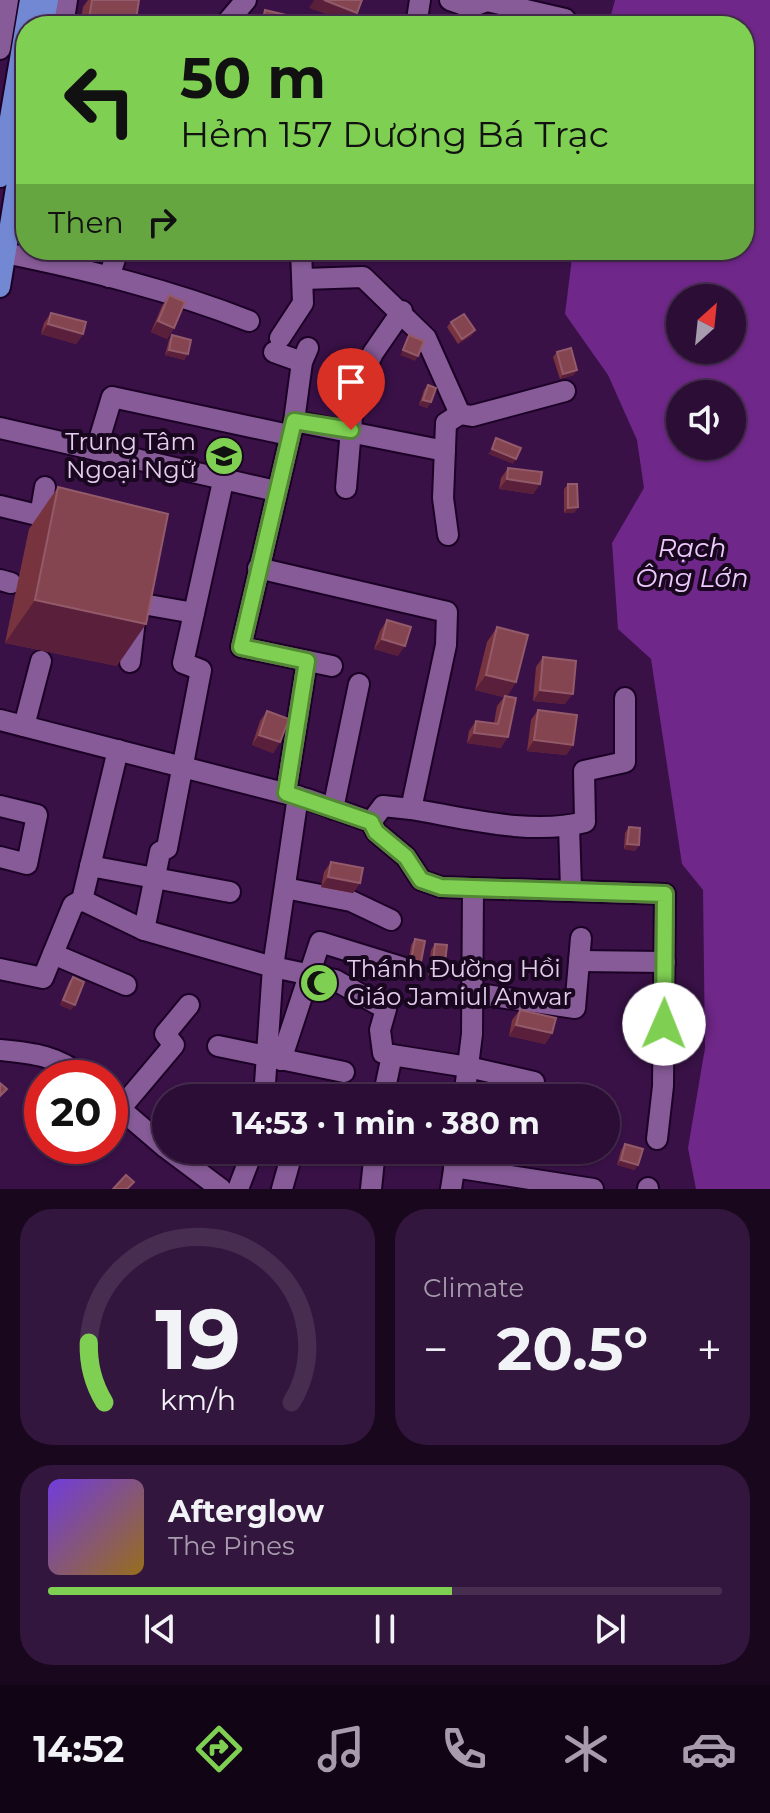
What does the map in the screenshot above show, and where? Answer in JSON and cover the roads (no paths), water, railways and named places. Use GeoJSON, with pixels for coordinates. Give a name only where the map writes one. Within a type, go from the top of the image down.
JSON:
{"type":"FeatureCollection","features":[{"type":"Feature","properties":{"kind":"main road"},"geometry":{"type":"LineString","coordinates":[[0,287],[16,141]]}},
{"type":"Feature","properties":{"kind":"street"},"geometry":{"type":"LineString","coordinates":[[0,49],[8,0]]}},
{"type":"Feature","properties":{"kind":"street"},"geometry":{"type":"LineString","coordinates":[[232,16],[246,0]]}},
{"type":"Feature","properties":{"kind":"street"},"geometry":{"type":"LineString","coordinates":[[450,0],[467,16]]}},
{"type":"Feature","properties":{"kind":"street"},"geometry":{"type":"LineString","coordinates":[[469,16],[487,1],[552,16]]}},
{"type":"Feature","properties":{"kind":"street"},"geometry":{"type":"LineString","coordinates":[[5,253],[16,256]]}},
{"type":"Feature","properties":{"kind":"street"},"geometry":{"type":"LineString","coordinates":[[35,260],[196,301],[249,321]]}},
{"type":"Feature","properties":{"kind":"street"},"geometry":{"type":"LineString","coordinates":[[109,277],[115,260]]}},
{"type":"Feature","properties":{"kind":"street"},"geometry":{"type":"LineString","coordinates":[[302,260],[303,303],[277,345],[305,355],[292,428],[241,647],[332,666]]}},
{"type":"Feature","properties":{"kind":"street"},"geometry":{"type":"LineString","coordinates":[[304,279],[363,277],[402,311],[426,338],[460,414]]}},
{"type":"Feature","properties":{"kind":"street"},"geometry":{"type":"LineString","coordinates":[[346,488],[354,394],[373,353],[402,311]]}},
{"type":"Feature","properties":{"kind":"street"},"geometry":{"type":"LineString","coordinates":[[448,535],[443,498],[446,423],[460,414],[472,416],[565,391]]}},
{"type":"Feature","properties":{"kind":"street"},"geometry":{"type":"LineString","coordinates":[[96,450],[112,397],[292,428],[351,430],[445,451]]}},
{"type":"Feature","properties":{"kind":"street"},"geometry":{"type":"LineString","coordinates":[[0,428],[276,491]]}},
{"type":"Feature","properties":{"kind":"street"},"geometry":{"type":"LineString","coordinates":[[144,930],[160,852],[167,848],[184,767],[201,670],[183,663],[224,477]]}},
{"type":"Feature","properties":{"kind":"street"},"geometry":{"type":"LineString","coordinates":[[43,544],[45,487]]}},
{"type":"Feature","properties":{"kind":"street"},"geometry":{"type":"LineString","coordinates":[[0,506],[86,526]]}},
{"type":"Feature","properties":{"kind":"street"},"geometry":{"type":"LineString","coordinates":[[258,568],[447,612],[446,645],[411,809]]}},
{"type":"Feature","properties":{"kind":"street"},"geometry":{"type":"LineString","coordinates":[[130,662],[137,603],[194,613]]}},
{"type":"Feature","properties":{"kind":"street"},"geometry":{"type":"LineString","coordinates":[[24,726],[41,661]]}},
{"type":"Feature","properties":{"kind":"street"},"geometry":{"type":"LineString","coordinates":[[274,1058],[273,967],[285,888],[307,661]]}},
{"type":"Feature","properties":{"kind":"street"},"geometry":{"type":"LineString","coordinates":[[333,809],[359,684]]}},
{"type":"Feature","properties":{"kind":"street"},"geometry":{"type":"LineString","coordinates":[[371,822],[383,806],[494,822],[569,826],[585,822],[584,771],[625,762],[625,698]]}},
{"type":"Feature","properties":{"kind":"street"},"geometry":{"type":"LineString","coordinates":[[0,720],[292,795],[371,822],[376,832],[406,857],[421,880],[441,887],[665,894],[663,1086],[657,1139]]}},
{"type":"Feature","properties":{"kind":"street"},"geometry":{"type":"LineString","coordinates":[[0,969],[43,978],[73,905],[82,900],[118,750]]}},
{"type":"Feature","properties":{"kind":"street"},"geometry":{"type":"LineString","coordinates":[[0,806],[37,815],[27,864],[0,857]]}},
{"type":"Feature","properties":{"kind":"street"},"geometry":{"type":"LineString","coordinates":[[569,826],[571,889]]}},
{"type":"Feature","properties":{"kind":"street"},"geometry":{"type":"LineString","coordinates":[[90,866],[230,892]]}},
{"type":"Feature","properties":{"kind":"street"},"geometry":{"type":"LineString","coordinates":[[285,888],[351,901],[391,920]]}},
{"type":"Feature","properties":{"kind":"street"},"geometry":{"type":"LineString","coordinates":[[466,1084],[472,993],[473,889]]}},
{"type":"Feature","properties":{"kind":"street"},"geometry":{"type":"LineString","coordinates":[[82,900],[144,930],[273,967],[335,980],[386,1009],[380,1030],[383,1053],[534,1082]]}},
{"type":"Feature","properties":{"kind":"street"},"geometry":{"type":"LineString","coordinates":[[472,993],[575,1008],[581,938]]}},
{"type":"Feature","properties":{"kind":"street"},"geometry":{"type":"LineString","coordinates":[[268,1084],[274,1058],[312,973],[320,942],[401,967]]}},
{"type":"Feature","properties":{"kind":"street"},"geometry":{"type":"LineString","coordinates":[[53,954],[126,985]]}},
{"type":"Feature","properties":{"kind":"street"},"geometry":{"type":"LineString","coordinates":[[579,961],[665,962]]}},
{"type":"Feature","properties":{"kind":"street"},"geometry":{"type":"LineString","coordinates":[[128,1091],[174,1045],[165,1034],[189,1005]]}},
{"type":"Feature","properties":{"kind":"street"},"geometry":{"type":"LineString","coordinates":[[218,1046],[344,1072]]}},
{"type":"Feature","properties":{"kind":"street"},"geometry":{"type":"LineString","coordinates":[[0,1050],[35,1053],[57,1060]]}},
{"type":"Feature","properties":{"kind":"street"},"geometry":{"type":"LineString","coordinates":[[386,1084],[392,1055]]}},
{"type":"Feature","properties":{"kind":"street"},"geometry":{"type":"LineString","coordinates":[[128,1115],[152,1135]]}},
{"type":"Feature","properties":{"kind":"street"},"geometry":{"type":"LineString","coordinates":[[188,1164],[221,1189]]}},
{"type":"Feature","properties":{"kind":"street"},"geometry":{"type":"LineString","coordinates":[[238,1189],[248,1164]]}},
{"type":"Feature","properties":{"kind":"street"},"geometry":{"type":"LineString","coordinates":[[282,1189],[289,1164]]}},
{"type":"Feature","properties":{"kind":"street"},"geometry":{"type":"LineString","coordinates":[[370,1164],[371,1189]]}},
{"type":"Feature","properties":{"kind":"street"},"geometry":{"type":"LineString","coordinates":[[451,1189],[455,1164]]}},
{"type":"Feature","properties":{"kind":"street"},"geometry":{"type":"LineString","coordinates":[[467,1164],[511,1183],[593,1189]]}},
{"type":"Feature","properties":{"kind":"water","name":"Rạch Ông Lớn"},"geometry":{"type":"Polygon","coordinates":[[[615,0],[770,0],[770,1189],[696,1189],[688,1148],[705,1048],[703,890],[682,864],[651,659],[618,629],[612,543],[644,488],[637,440],[608,375],[565,314],[572,260],[754,260],[754,16],[611,16],[615,0]]]}},
{"type":"Feature","properties":{"kind":"place","name":"Trung Tâm Ngoại Ngữ"},"geometry":{"type":"Point","coordinates":[224,456]}},
{"type":"Feature","properties":{"kind":"place","name":"Thánh Đường Hồi Giáo Jamiul Anwar"},"geometry":{"type":"Point","coordinates":[319,983]}}]}
